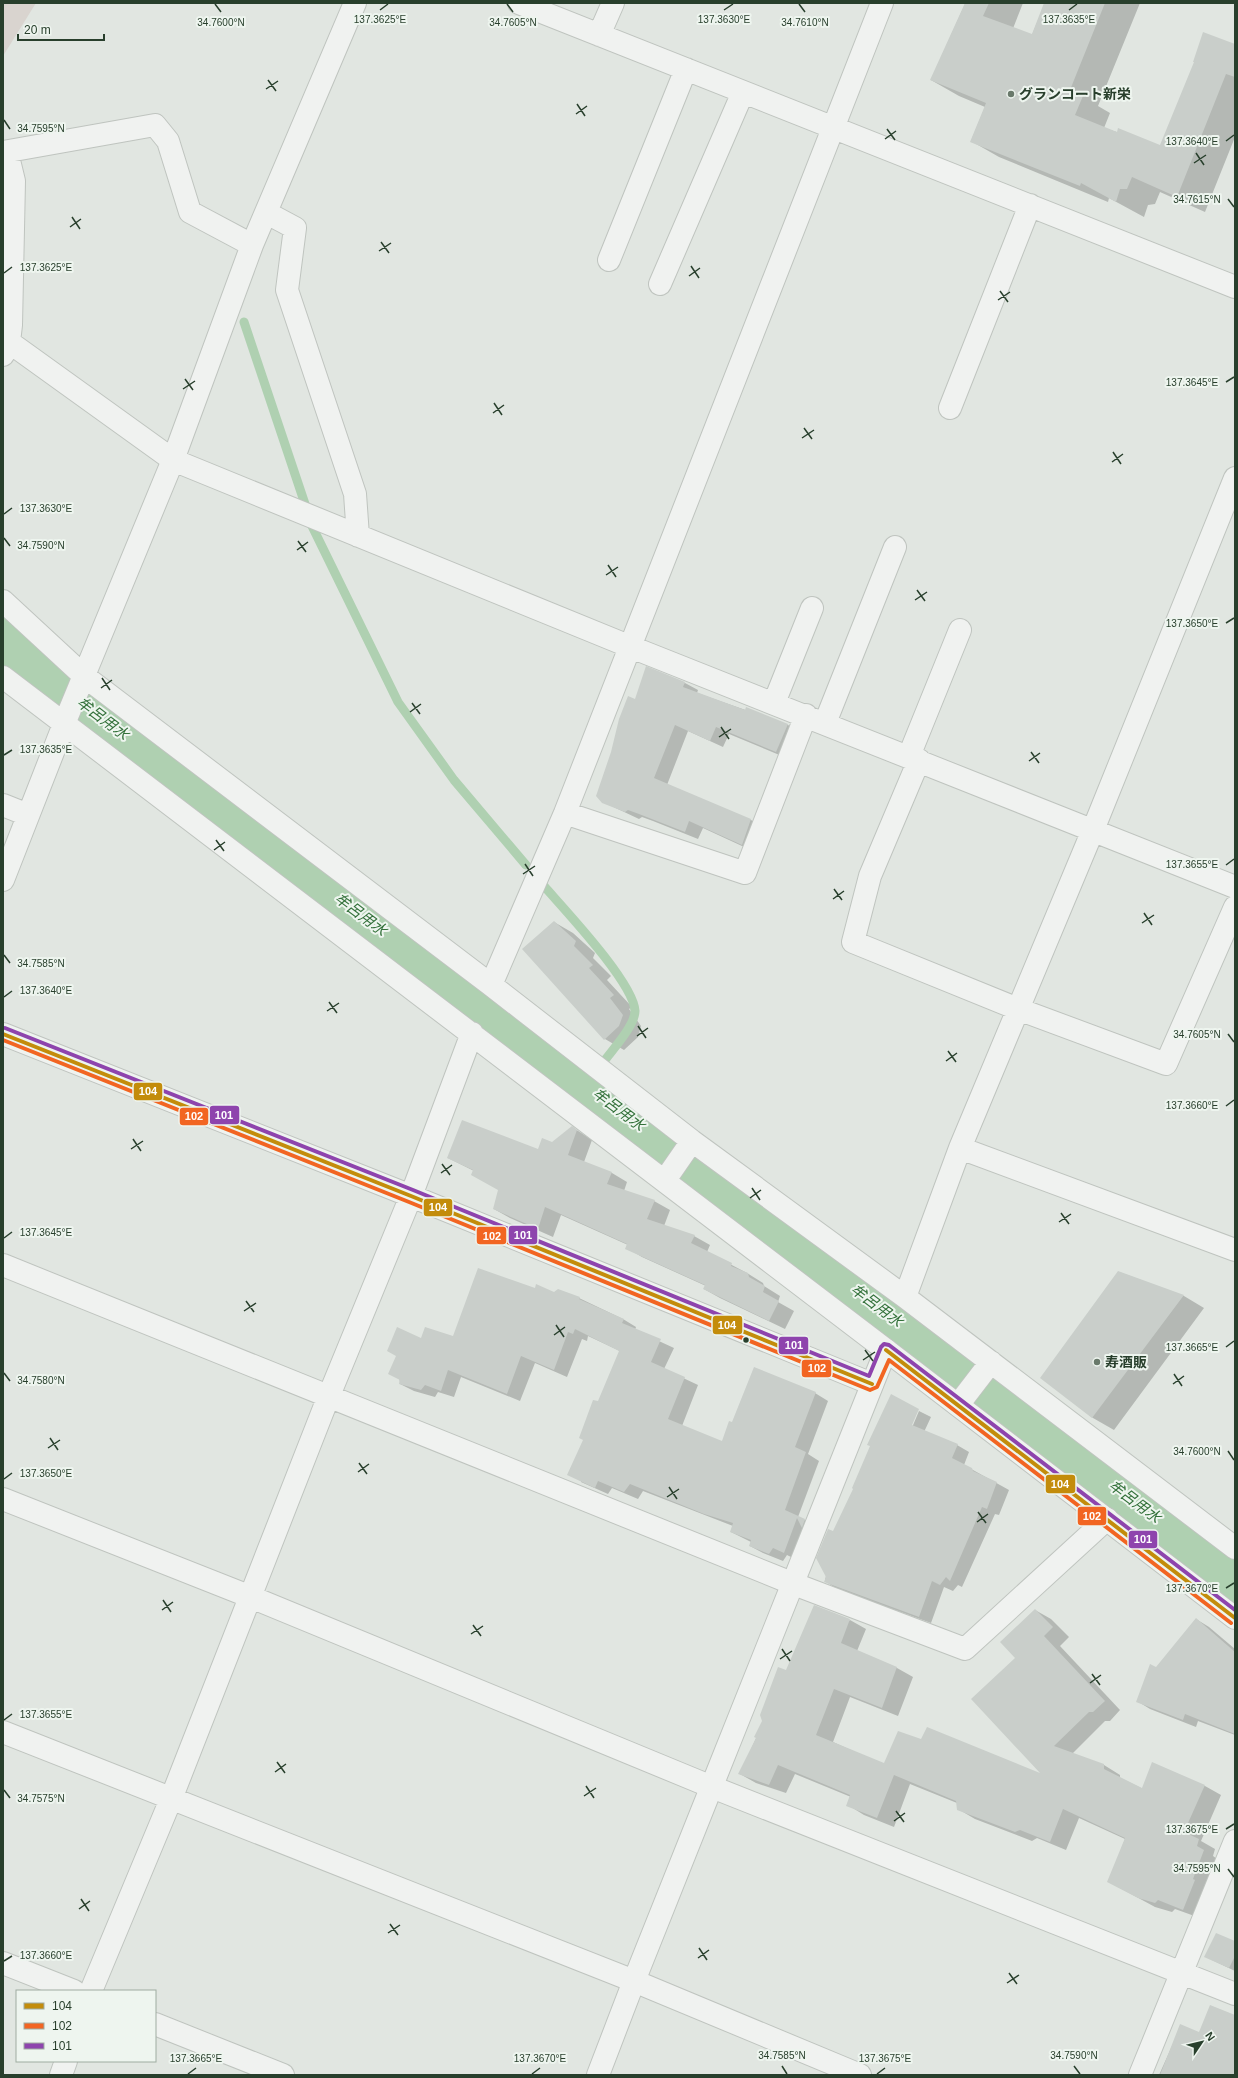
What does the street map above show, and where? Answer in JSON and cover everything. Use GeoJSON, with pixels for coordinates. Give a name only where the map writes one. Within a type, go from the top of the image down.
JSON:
{"type":"FeatureCollection","features":[{"type":"Feature","properties":{"kind":"street"},"geometry":{"type":"LineString","coordinates":[[3,880],[66,718],[173,460],[252,245],[356,3]]}},
{"type":"Feature","properties":{"kind":"street"},"geometry":{"type":"LineString","coordinates":[[599,35],[613,3]]}},
{"type":"Feature","properties":{"kind":"street"},"geometry":{"type":"LineString","coordinates":[[491,986],[565,813],[631,647],[832,127],[882,3]]}},
{"type":"Feature","properties":{"kind":"street"},"geometry":{"type":"LineString","coordinates":[[523,4],[1235,287]]}},
{"type":"Feature","properties":{"kind":"street"},"geometry":{"type":"LineString","coordinates":[[609,260],[686,69]]}},
{"type":"Feature","properties":{"kind":"street"},"geometry":{"type":"LineString","coordinates":[[660,284],[743,92]]}},
{"type":"Feature","properties":{"kind":"street"},"geometry":{"type":"LineString","coordinates":[[252,245],[190,212],[168,140],[155,125],[5,152],[14,181],[6,349],[173,460],[631,647],[914,758],[1235,887]]}},
{"type":"Feature","properties":{"kind":"street"},"geometry":{"type":"LineString","coordinates":[[950,408],[1030,205]]}},
{"type":"Feature","properties":{"kind":"street"},"geometry":{"type":"LineString","coordinates":[[266,213],[295,228],[287,290],[355,494],[358,536]]}},
{"type":"Feature","properties":{"kind":"street"},"geometry":{"type":"LineString","coordinates":[[905,1297],[960,1148],[1093,830],[1235,478]]}},
{"type":"Feature","properties":{"kind":"street"},"geometry":{"type":"LineString","coordinates":[[565,813],[745,874],[895,547]]}},
{"type":"Feature","properties":{"kind":"street"},"geometry":{"type":"LineString","coordinates":[[3,601],[82,681],[491,986],[689,1145],[905,1297],[987,1368],[1235,1548]]}},
{"type":"Feature","properties":{"kind":"street"},"geometry":{"type":"LineString","coordinates":[[774,703],[812,608]]}},
{"type":"Feature","properties":{"kind":"street"},"geometry":{"type":"LineString","coordinates":[[960,630],[870,876],[853,942],[1018,1009],[1166,1064],[1235,906]]}},
{"type":"Feature","properties":{"kind":"street"},"geometry":{"type":"LineString","coordinates":[[3,677],[66,718],[472,1033],[669,1175],[886,1350],[963,1400],[1107,1519],[1235,1618]]}},
{"type":"Feature","properties":{"kind":"street"},"geometry":{"type":"LineString","coordinates":[[3,805],[28,816]]}},
{"type":"Feature","properties":{"kind":"street"},"geometry":{"type":"LineString","coordinates":[[91,1990],[171,1799],[328,1398],[411,1196],[472,1033]]}},
{"type":"Feature","properties":{"kind":"street"},"geometry":{"type":"LineString","coordinates":[[3,1034],[411,1196],[872,1384]]}},
{"type":"Feature","properties":{"kind":"street"},"geometry":{"type":"LineString","coordinates":[[669,1175],[689,1145]]}},
{"type":"Feature","properties":{"kind":"street"},"geometry":{"type":"LineString","coordinates":[[960,1148],[1235,1250]]}},
{"type":"Feature","properties":{"kind":"street"},"geometry":{"type":"LineString","coordinates":[[3,1265],[328,1398],[794,1584],[965,1649],[1107,1519]]}},
{"type":"Feature","properties":{"kind":"street"},"geometry":{"type":"LineString","coordinates":[[598,2075],[634,1981],[794,1584],[886,1350]]}},
{"type":"Feature","properties":{"kind":"street"},"geometry":{"type":"LineString","coordinates":[[963,1400],[987,1368]]}},
{"type":"Feature","properties":{"kind":"street"},"geometry":{"type":"LineString","coordinates":[[3,1499],[251,1597],[712,1787],[1235,1994]]}},
{"type":"Feature","properties":{"kind":"street"},"geometry":{"type":"LineString","coordinates":[[3,1732],[634,1981],[860,2075]]}},
{"type":"Feature","properties":{"kind":"street"},"geometry":{"type":"LineString","coordinates":[[1140,2075],[1235,1841]]}},
{"type":"Feature","properties":{"kind":"street"},"geometry":{"type":"LineString","coordinates":[[3,1963],[71,1990]]}},
{"type":"Feature","properties":{"kind":"street"},"geometry":{"type":"LineString","coordinates":[[156,2024],[283,2075]]}},
{"type":"Feature","properties":{"kind":"street"},"geometry":{"type":"LineString","coordinates":[[61,2075],[66,2062]]}},
{"type":"Feature","properties":{"kind":"shaded area"},"geometry":{"type":"Polygon","coordinates":[[[3,3],[36,3],[3,56],[3,3]]]}},
{"type":"Feature","properties":{"kind":"building"},"geometry":{"type":"Polygon","coordinates":[[[965,3],[989,3],[983,16],[1032,34],[1044,3],[1105,3],[1070,90],[1083,96],[1075,115],[1117,132],[1118,128],[1160,145],[1194,62],[1203,32],[1235,44],[1235,77],[1226,74],[1177,197],[1132,177],[1127,189],[1120,189],[1116,202],[1081,183],[1080,186],[970,142],[986,103],[930,80],[965,3]]]}},
{"type":"Feature","properties":{"kind":"building"},"geometry":{"type":"Polygon","coordinates":[[[646,666],[685,682],[683,687],[745,710],[746,707],[788,724],[776,752],[716,727],[710,741],[675,725],[654,778],[751,819],[742,845],[689,821],[685,832],[628,810],[625,812],[602,803],[596,796],[611,752],[619,719],[628,696],[635,699],[646,666]]]}},
{"type":"Feature","properties":{"kind":"building"},"geometry":{"type":"Polygon","coordinates":[[[554,921],[576,941],[574,946],[593,965],[589,968],[614,995],[610,998],[623,1015],[619,1026],[604,1040],[522,949],[554,921]]]}},
{"type":"Feature","properties":{"kind":"building"},"geometry":{"type":"Polygon","coordinates":[[[462,1120],[538,1149],[542,1138],[552,1142],[572,1126],[577,1130],[568,1155],[612,1172],[607,1184],[655,1200],[647,1219],[695,1235],[691,1243],[732,1263],[731,1266],[748,1273],[749,1277],[765,1286],[763,1292],[779,1301],[769,1321],[703,1289],[705,1285],[625,1249],[627,1244],[545,1207],[538,1229],[493,1209],[498,1190],[471,1175],[473,1170],[447,1158],[462,1120]]]}},
{"type":"Feature","properties":{"kind":"building"},"geometry":{"type":"Polygon","coordinates":[[[478,1268],[535,1288],[536,1284],[554,1292],[558,1289],[580,1297],[579,1299],[624,1319],[622,1323],[661,1339],[651,1362],[685,1377],[668,1419],[722,1441],[729,1421],[732,1422],[754,1367],[816,1392],[795,1447],[806,1452],[785,1510],[805,1519],[802,1528],[797,1518],[784,1553],[773,1548],[769,1554],[749,1546],[751,1540],[730,1532],[733,1523],[704,1514],[630,1484],[624,1492],[598,1481],[595,1488],[567,1475],[583,1440],[579,1438],[593,1400],[598,1401],[619,1351],[575,1329],[573,1334],[568,1332],[554,1370],[521,1356],[507,1394],[448,1370],[441,1391],[425,1385],[421,1390],[399,1384],[400,1380],[388,1374],[396,1356],[387,1351],[397,1327],[421,1338],[425,1327],[453,1336],[478,1268]]]}},
{"type":"Feature","properties":{"kind":"building"},"geometry":{"type":"Polygon","coordinates":[[[1118,1271],[1184,1295],[1092,1418],[1040,1378],[1118,1271]]]}},
{"type":"Feature","properties":{"kind":"building"},"geometry":{"type":"Polygon","coordinates":[[[891,1394],[919,1409],[912,1425],[958,1444],[952,1458],[972,1468],[973,1471],[997,1482],[987,1509],[982,1507],[950,1581],[946,1577],[940,1585],[932,1581],[919,1617],[824,1582],[826,1577],[816,1558],[828,1529],[833,1531],[853,1489],[852,1488],[870,1446],[867,1445],[891,1394]]]}},
{"type":"Feature","properties":{"kind":"building"},"geometry":{"type":"Polygon","coordinates":[[[814,1605],[850,1619],[841,1643],[897,1667],[882,1708],[834,1689],[816,1735],[884,1763],[898,1731],[921,1739],[927,1727],[1040,1773],[971,1699],[1015,1658],[1000,1642],[1035,1609],[1053,1627],[1044,1636],[1105,1701],[1093,1712],[1089,1712],[1054,1746],[1104,1764],[1104,1769],[1142,1788],[1152,1762],[1205,1785],[1184,1832],[1199,1839],[1197,1846],[1204,1850],[1193,1879],[1195,1880],[1183,1910],[1158,1900],[1155,1903],[1138,1898],[1107,1882],[1125,1838],[1063,1809],[1050,1842],[1020,1830],[1015,1832],[957,1810],[956,1801],[894,1775],[877,1818],[846,1806],[850,1795],[778,1765],[769,1785],[738,1774],[756,1738],[754,1737],[762,1721],[760,1715],[778,1667],[786,1670],[814,1605]]]}},
{"type":"Feature","properties":{"kind":"building"},"geometry":{"type":"Polygon","coordinates":[[[1196,1618],[1235,1652],[1235,1734],[1185,1714],[1183,1720],[1136,1702],[1150,1664],[1156,1667],[1196,1618]]]}},
{"type":"Feature","properties":{"kind":"building"},"geometry":{"type":"Polygon","coordinates":[[[1216,1933],[1235,1941],[1235,1956],[1229,1968],[1204,1957],[1216,1933]]]}},
{"type":"Feature","properties":{"kind":"building"},"geometry":{"type":"Polygon","coordinates":[[[1210,2005],[1235,2015],[1235,2075],[1160,2075],[1180,2024],[1199,2032],[1210,2005]]]}},
{"type":"Feature","properties":{"kind":"waterway"},"geometry":{"type":"LineString","coordinates":[[244,322],[306,507]]}},
{"type":"Feature","properties":{"kind":"waterway"},"geometry":{"type":"LineString","coordinates":[[312,526],[398,702],[454,780],[526,865]]}},
{"type":"Feature","properties":{"kind":"waterway","name":"牟呂用水"},"geometry":{"type":"LineString","coordinates":[[3,643],[1235,1576]]}},
{"type":"Feature","properties":{"kind":"waterway"},"geometry":{"type":"LineString","coordinates":[[544,886],[597,947],[611,965],[632,999],[635,1011],[632,1023],[605,1060]]}},
{"type":"Feature","properties":{"kind":"transit line","name":"101"},"geometry":{"type":"LineString","coordinates":[[5,1028],[413,1190],[869,1376],[881,1347],[884,1344],[889,1345],[1235,1610]]}},
{"type":"Feature","properties":{"kind":"transit line","name":"104"},"geometry":{"type":"LineString","coordinates":[[3,1034],[411,1196],[872,1384]]}},
{"type":"Feature","properties":{"kind":"transit line","name":"102"},"geometry":{"type":"LineString","coordinates":[[3,1040],[409,1202],[870,1390],[877,1387],[889,1360],[1231,1623]]}},
{"type":"Feature","properties":{"kind":"transit line","name":"104"},"geometry":{"type":"LineString","coordinates":[[886,1350],[1235,1618]]}},
{"type":"Feature","properties":{"kind":"place","name":"グランコート新栄"},"geometry":{"type":"Point","coordinates":[1011,94]}},
{"type":"Feature","properties":{"kind":"place","name":"寿酒販"},"geometry":{"type":"Point","coordinates":[1097,1362]}}]}
